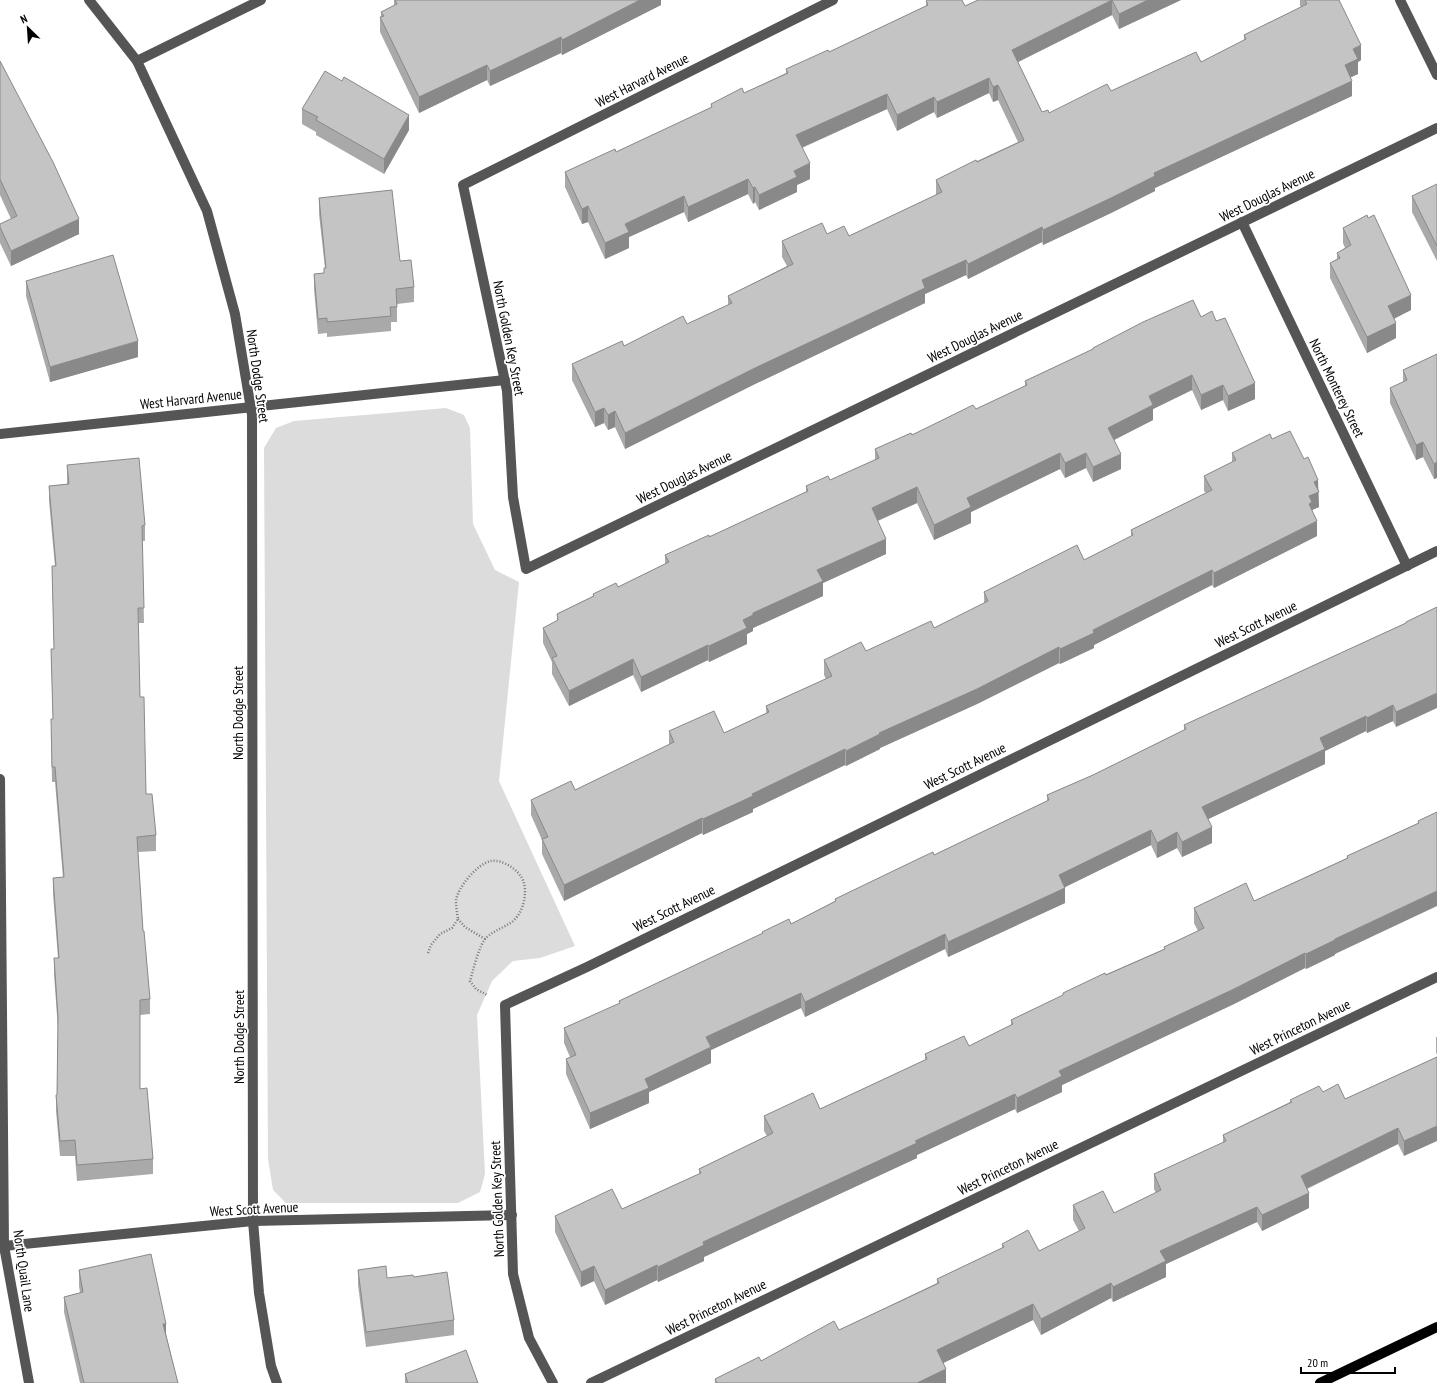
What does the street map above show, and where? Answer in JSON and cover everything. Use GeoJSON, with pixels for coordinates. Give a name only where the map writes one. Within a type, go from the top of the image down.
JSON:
{"type":"FeatureCollection","features":[{"type":"Feature","properties":{"kind":"main road"},"geometry":{"type":"LineString","coordinates":[[1320,1383],[1437,1327]]}},
{"type":"Feature","properties":{"kind":"street","name":"North Dodge Street"},"geometry":{"type":"LineString","coordinates":[[89,0],[138,61],[207,211],[234,314],[250,407],[252,423],[253,1221],[259,1293],[271,1366],[277,1383]]}},
{"type":"Feature","properties":{"kind":"street"},"geometry":{"type":"LineString","coordinates":[[138,61],[261,0]]}},
{"type":"Feature","properties":{"kind":"street","name":"West Harvard Avenue"},"geometry":{"type":"LineString","coordinates":[[463,185],[833,0]]}},
{"type":"Feature","properties":{"kind":"street"},"geometry":{"type":"LineString","coordinates":[[1400,0],[1437,75]]}},
{"type":"Feature","properties":{"kind":"street","name":"West Douglas Avenue"},"geometry":{"type":"LineString","coordinates":[[526,569],[1437,128]]}},
{"type":"Feature","properties":{"kind":"street","name":"North Golden Key Street"},"geometry":{"type":"LineString","coordinates":[[463,185],[507,391],[513,497],[526,569]]}},
{"type":"Feature","properties":{"kind":"street","name":"North Monterey Street"},"geometry":{"type":"LineString","coordinates":[[1242,222],[1407,566]]}},
{"type":"Feature","properties":{"kind":"street","name":"West Harvard Avenue"},"geometry":{"type":"LineString","coordinates":[[0,434],[505,380]]}},
{"type":"Feature","properties":{"kind":"street","name":"West Scott Avenue"},"geometry":{"type":"LineString","coordinates":[[505,1005],[587,967],[1437,551]]}},
{"type":"Feature","properties":{"kind":"street","name":"North Quail Lane"},"geometry":{"type":"LineString","coordinates":[[0,779],[2,1247],[29,1383]]}},
{"type":"Feature","properties":{"kind":"street","name":"West Princeton Avenue"},"geometry":{"type":"LineString","coordinates":[[591,1383],[1437,977]]}},
{"type":"Feature","properties":{"kind":"street","name":"North Golden Key Street"},"geometry":{"type":"LineString","coordinates":[[505,1005],[513,1274],[529,1338],[553,1383]]}},
{"type":"Feature","properties":{"kind":"street","name":"West Scott Avenue"},"geometry":{"type":"LineString","coordinates":[[2,1247],[253,1221],[512,1215]]}},
{"type":"Feature","properties":{"kind":"path"},"geometry":{"type":"LineString","coordinates":[[485,939],[465,927],[458,919],[456,900],[464,882],[479,867],[491,861],[506,864],[518,872],[524,882],[525,897],[521,909],[513,921],[485,939],[470,981],[476,989],[505,1005]]}},
{"type":"Feature","properties":{"kind":"path"},"geometry":{"type":"LineString","coordinates":[[428,953],[431,945],[440,934],[452,928],[458,919]]}},
{"type":"Feature","properties":{"kind":"shaded area"},"geometry":{"type":"Polygon","coordinates":[[[446,408],[464,415],[470,428],[473,524],[495,570],[519,582],[499,781],[575,946],[540,958],[513,961],[492,981],[477,1015],[485,1174],[480,1192],[458,1203],[286,1203],[273,1190],[268,1159],[264,448],[276,428],[294,421],[446,408]]]}},
{"type":"Feature","properties":{"kind":"building"},"geometry":{"type":"Polygon","coordinates":[[[395,0],[640,0],[562,40],[561,37],[490,71],[487,65],[419,97],[380,17],[384,16],[381,12],[397,4],[395,0]]]}},
{"type":"Feature","properties":{"kind":"building"},"geometry":{"type":"Polygon","coordinates":[[[962,0],[965,6],[978,0],[1112,0],[1012,50],[1042,112],[1048,110],[1049,113],[1107,84],[1111,91],[1196,52],[1201,62],[1246,39],[1244,35],[1307,4],[1305,0],[1339,0],[1361,45],[1353,49],[1358,59],[1345,65],[1352,81],[1154,173],[1155,176],[1043,230],[1042,227],[968,264],[966,260],[922,280],[925,288],[755,368],[625,433],[615,411],[608,415],[604,408],[595,412],[572,364],[622,341],[624,346],[683,316],[687,324],[732,303],[728,296],[793,264],[782,241],[822,223],[827,234],[844,226],[849,236],[942,192],[936,180],[976,160],[977,162],[1024,140],[998,85],[993,87],[989,78],[937,102],[934,97],[897,115],[887,94],[796,135],[810,163],[794,171],[797,177],[759,195],[755,187],[753,188],[748,179],[688,207],[684,196],[625,224],[629,232],[605,243],[588,206],[582,209],[565,172],[615,149],[616,152],[712,107],[711,104],[742,88],[744,93],[788,73],[786,69],[828,50],[829,52],[928,5],[926,1],[962,0]]]}},
{"type":"Feature","properties":{"kind":"building"},"geometry":{"type":"Polygon","coordinates":[[[1112,0],[1148,0],[1119,14],[1112,0]]]}},
{"type":"Feature","properties":{"kind":"building"},"geometry":{"type":"Polygon","coordinates":[[[0,61],[53,162],[79,219],[11,251],[0,227],[0,224],[17,216],[0,179],[0,61]]]}},
{"type":"Feature","properties":{"kind":"building"},"geometry":{"type":"Polygon","coordinates":[[[325,71],[342,81],[344,77],[409,115],[384,159],[316,120],[318,117],[302,109],[325,71]]]}},
{"type":"Feature","properties":{"kind":"building"},"geometry":{"type":"Polygon","coordinates":[[[1437,184],[1437,246],[1412,196],[1437,184]]]}},
{"type":"Feature","properties":{"kind":"building"},"geometry":{"type":"Polygon","coordinates":[[[392,190],[400,261],[411,260],[414,287],[396,289],[397,307],[390,307],[391,316],[327,322],[327,318],[318,319],[314,274],[324,273],[324,268],[326,268],[319,198],[392,190]]]}},
{"type":"Feature","properties":{"kind":"building"},"geometry":{"type":"Polygon","coordinates":[[[1367,215],[1368,218],[1374,215],[1411,295],[1388,306],[1396,323],[1367,337],[1330,263],[1340,258],[1337,253],[1351,245],[1343,228],[1367,215]]]}},
{"type":"Feature","properties":{"kind":"building"},"geometry":{"type":"Polygon","coordinates":[[[113,255],[138,341],[50,367],[26,281],[113,255]]]}},
{"type":"Feature","properties":{"kind":"building"},"geometry":{"type":"Polygon","coordinates":[[[1193,300],[1201,317],[1212,311],[1216,321],[1225,318],[1255,383],[1228,396],[1223,385],[1201,395],[1192,375],[1149,396],[1153,405],[1108,428],[1121,454],[1093,467],[1086,453],[1065,463],[1060,453],[967,498],[971,507],[934,525],[917,487],[872,508],[886,539],[817,570],[823,581],[753,613],[753,615],[743,620],[747,628],[641,677],[633,659],[569,691],[552,658],[557,656],[543,628],[558,620],[557,614],[594,596],[593,594],[616,583],[618,587],[669,562],[665,555],[709,535],[709,537],[808,491],[806,486],[828,476],[830,480],[879,458],[875,449],[911,433],[912,435],[973,405],[976,409],[1027,385],[1025,381],[1093,349],[1143,322],[1193,300]]]}},
{"type":"Feature","properties":{"kind":"building"},"geometry":{"type":"Polygon","coordinates":[[[1437,354],[1437,462],[1434,464],[1423,442],[1416,445],[1390,388],[1407,380],[1403,370],[1437,354]]]}},
{"type":"Feature","properties":{"kind":"building"},"geometry":{"type":"Polygon","coordinates":[[[1290,431],[1304,459],[1308,457],[1318,480],[1314,482],[1319,492],[1309,496],[1312,502],[1309,504],[1317,521],[1214,573],[1212,570],[1093,630],[1094,633],[1060,649],[1059,647],[977,689],[879,733],[880,734],[846,751],[845,749],[752,794],[753,796],[703,819],[702,818],[564,885],[542,839],[548,837],[531,800],[571,781],[575,790],[674,742],[669,731],[714,711],[724,733],[769,712],[766,706],[832,676],[824,660],[861,642],[866,651],[931,621],[934,628],[988,601],[984,592],[1077,545],[1084,560],[1133,535],[1131,530],[1212,490],[1204,476],[1236,460],[1232,453],[1270,434],[1272,439],[1290,431]]]}},
{"type":"Feature","properties":{"kind":"building"},"geometry":{"type":"Polygon","coordinates":[[[139,458],[145,525],[142,526],[144,608],[138,608],[140,697],[144,697],[146,794],[152,794],[156,835],[137,837],[143,931],[150,999],[140,1000],[140,1089],[147,1088],[153,1159],[77,1165],[75,1140],[60,1141],[56,1095],[58,1017],[54,958],[59,958],[53,878],[64,877],[55,767],[52,767],[51,719],[53,719],[51,649],[54,649],[52,566],[56,566],[49,486],[69,484],[67,465],[139,458]]]}},
{"type":"Feature","properties":{"kind":"building"},"geometry":{"type":"Polygon","coordinates":[[[1437,607],[1437,693],[1396,712],[1393,705],[1320,738],[1325,749],[1202,807],[1212,827],[1182,842],[1177,832],[1157,843],[1151,830],[1059,875],[1065,888],[948,942],[945,934],[805,1002],[801,993],[706,1037],[711,1047],[645,1079],[649,1088],[590,1113],[566,1059],[576,1055],[564,1028],[620,1003],[619,1001],[763,933],[762,932],[789,919],[791,924],[836,901],[835,899],[916,860],[933,852],[934,855],[1049,800],[1047,795],[1093,775],[1186,729],[1184,725],[1406,623],[1437,607]]]}},
{"type":"Feature","properties":{"kind":"building"},"geometry":{"type":"Polygon","coordinates":[[[1437,812],[1437,891],[1306,954],[1305,953],[1234,989],[1059,1071],[1062,1076],[1017,1098],[1015,1094],[915,1141],[917,1143],[703,1242],[704,1245],[658,1267],[657,1265],[605,1290],[594,1266],[581,1272],[555,1216],[612,1189],[622,1209],[701,1173],[699,1169],[773,1133],[764,1116],[813,1093],[820,1109],[927,1059],[925,1054],[964,1036],[969,1046],[1013,1024],[1011,1020],[1063,995],[1063,993],[1105,973],[1106,975],[1165,949],[1164,947],[1204,928],[1194,908],[1246,883],[1254,901],[1348,858],[1347,856],[1419,823],[1418,821],[1437,812]]]}},
{"type":"Feature","properties":{"kind":"building"},"geometry":{"type":"Polygon","coordinates":[[[1437,1057],[1437,1126],[1404,1141],[1398,1128],[1301,1176],[1309,1193],[1262,1215],[1257,1207],[1160,1251],[1166,1261],[1113,1287],[1111,1283],[1041,1319],[1033,1304],[937,1350],[946,1369],[917,1383],[717,1383],[715,1379],[759,1357],[761,1361],[834,1321],[839,1330],[939,1283],[937,1279],[1004,1247],[1002,1244],[1028,1230],[1039,1251],[1085,1228],[1073,1205],[1103,1191],[1114,1213],[1161,1190],[1154,1174],[1226,1141],[1223,1135],[1292,1102],[1290,1100],[1319,1086],[1323,1092],[1338,1084],[1345,1099],[1437,1057]]]}},
{"type":"Feature","properties":{"kind":"building"},"geometry":{"type":"Polygon","coordinates":[[[151,1254],[166,1324],[163,1324],[178,1383],[84,1383],[64,1297],[83,1292],[79,1270],[151,1254]]]}},
{"type":"Feature","properties":{"kind":"building"},"geometry":{"type":"Polygon","coordinates":[[[386,1266],[387,1278],[413,1275],[414,1277],[447,1272],[454,1320],[366,1332],[358,1270],[386,1266]]]}},
{"type":"Feature","properties":{"kind":"building"},"geometry":{"type":"Polygon","coordinates":[[[466,1350],[478,1383],[408,1383],[405,1374],[466,1350]]]}}]}
